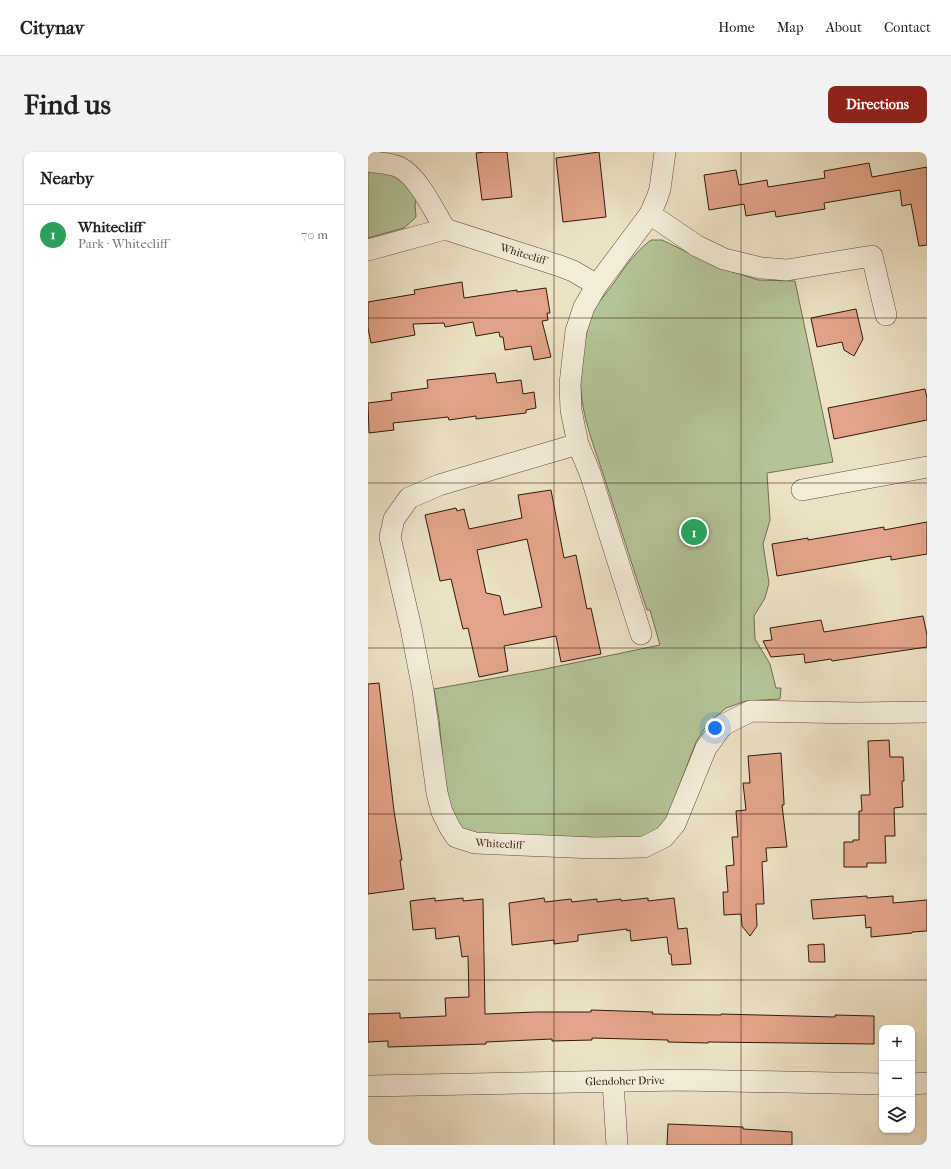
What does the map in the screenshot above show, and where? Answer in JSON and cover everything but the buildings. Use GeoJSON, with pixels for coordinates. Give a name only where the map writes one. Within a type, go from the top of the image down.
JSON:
{"type":"FeatureCollection","features":[{"type":"Feature","properties":{"kind":"street"},"geometry":{"type":"LineString","coordinates":[[641,634],[592,480],[578,444],[571,410],[570,384],[576,331],[584,307],[597,285],[650,214],[660,189],[664,152]]}},
{"type":"Feature","properties":{"kind":"street"},"geometry":{"type":"LineString","coordinates":[[368,161],[399,167],[409,175],[420,186],[445,230],[368,250]]}},
{"type":"Feature","properties":{"kind":"street"},"geometry":{"type":"LineString","coordinates":[[650,214],[697,246],[724,259],[761,268],[787,270],[872,256],[886,315]]}},
{"type":"Feature","properties":{"kind":"street","name":"Whitecliff"},"geometry":{"type":"LineString","coordinates":[[445,230],[560,266],[573,271],[597,285]]}},
{"type":"Feature","properties":{"kind":"street","name":"Whitecliff"},"geometry":{"type":"LineString","coordinates":[[578,444],[439,484],[409,498],[394,519],[390,537],[411,628],[423,690],[437,793],[445,820],[456,837],[475,843],[595,848],[644,847],[664,837],[675,824],[706,748],[723,725],[751,711],[857,713],[927,712]]}},
{"type":"Feature","properties":{"kind":"street"},"geometry":{"type":"LineString","coordinates":[[802,490],[927,467]]}},
{"type":"Feature","properties":{"kind":"street","name":"Glendoher Drive"},"geometry":{"type":"LineString","coordinates":[[368,1086],[681,1080],[879,1084]]}},
{"type":"Feature","properties":{"kind":"street"},"geometry":{"type":"LineString","coordinates":[[612,1082],[617,1145]]}},
{"type":"Feature","properties":{"kind":"street"},"geometry":{"type":"LineString","coordinates":[[915,1084],[927,1083]]}},
{"type":"Feature","properties":{"kind":"green space"},"geometry":{"type":"Polygon","coordinates":[[[368,170],[384,172],[396,177],[417,196],[415,204],[416,217],[404,228],[368,238],[368,170]]]}},
{"type":"Feature","properties":{"kind":"green space"},"geometry":{"type":"Polygon","coordinates":[[[651,240],[662,240],[718,267],[758,280],[795,281],[833,462],[767,473],[770,520],[763,544],[769,583],[765,598],[754,616],[755,639],[770,664],[776,688],[781,688],[780,699],[746,701],[726,708],[708,723],[696,742],[667,818],[657,830],[642,837],[615,838],[520,836],[470,833],[461,827],[451,813],[444,772],[439,719],[434,689],[540,670],[660,645],[650,610],[647,610],[589,431],[582,398],[581,380],[582,362],[588,324],[595,307],[631,260],[651,240]]]}},
{"type":"Feature","properties":{"kind":"place","name":"Whitecliff"},"geometry":{"type":"Point","coordinates":[694,532]}}]}
